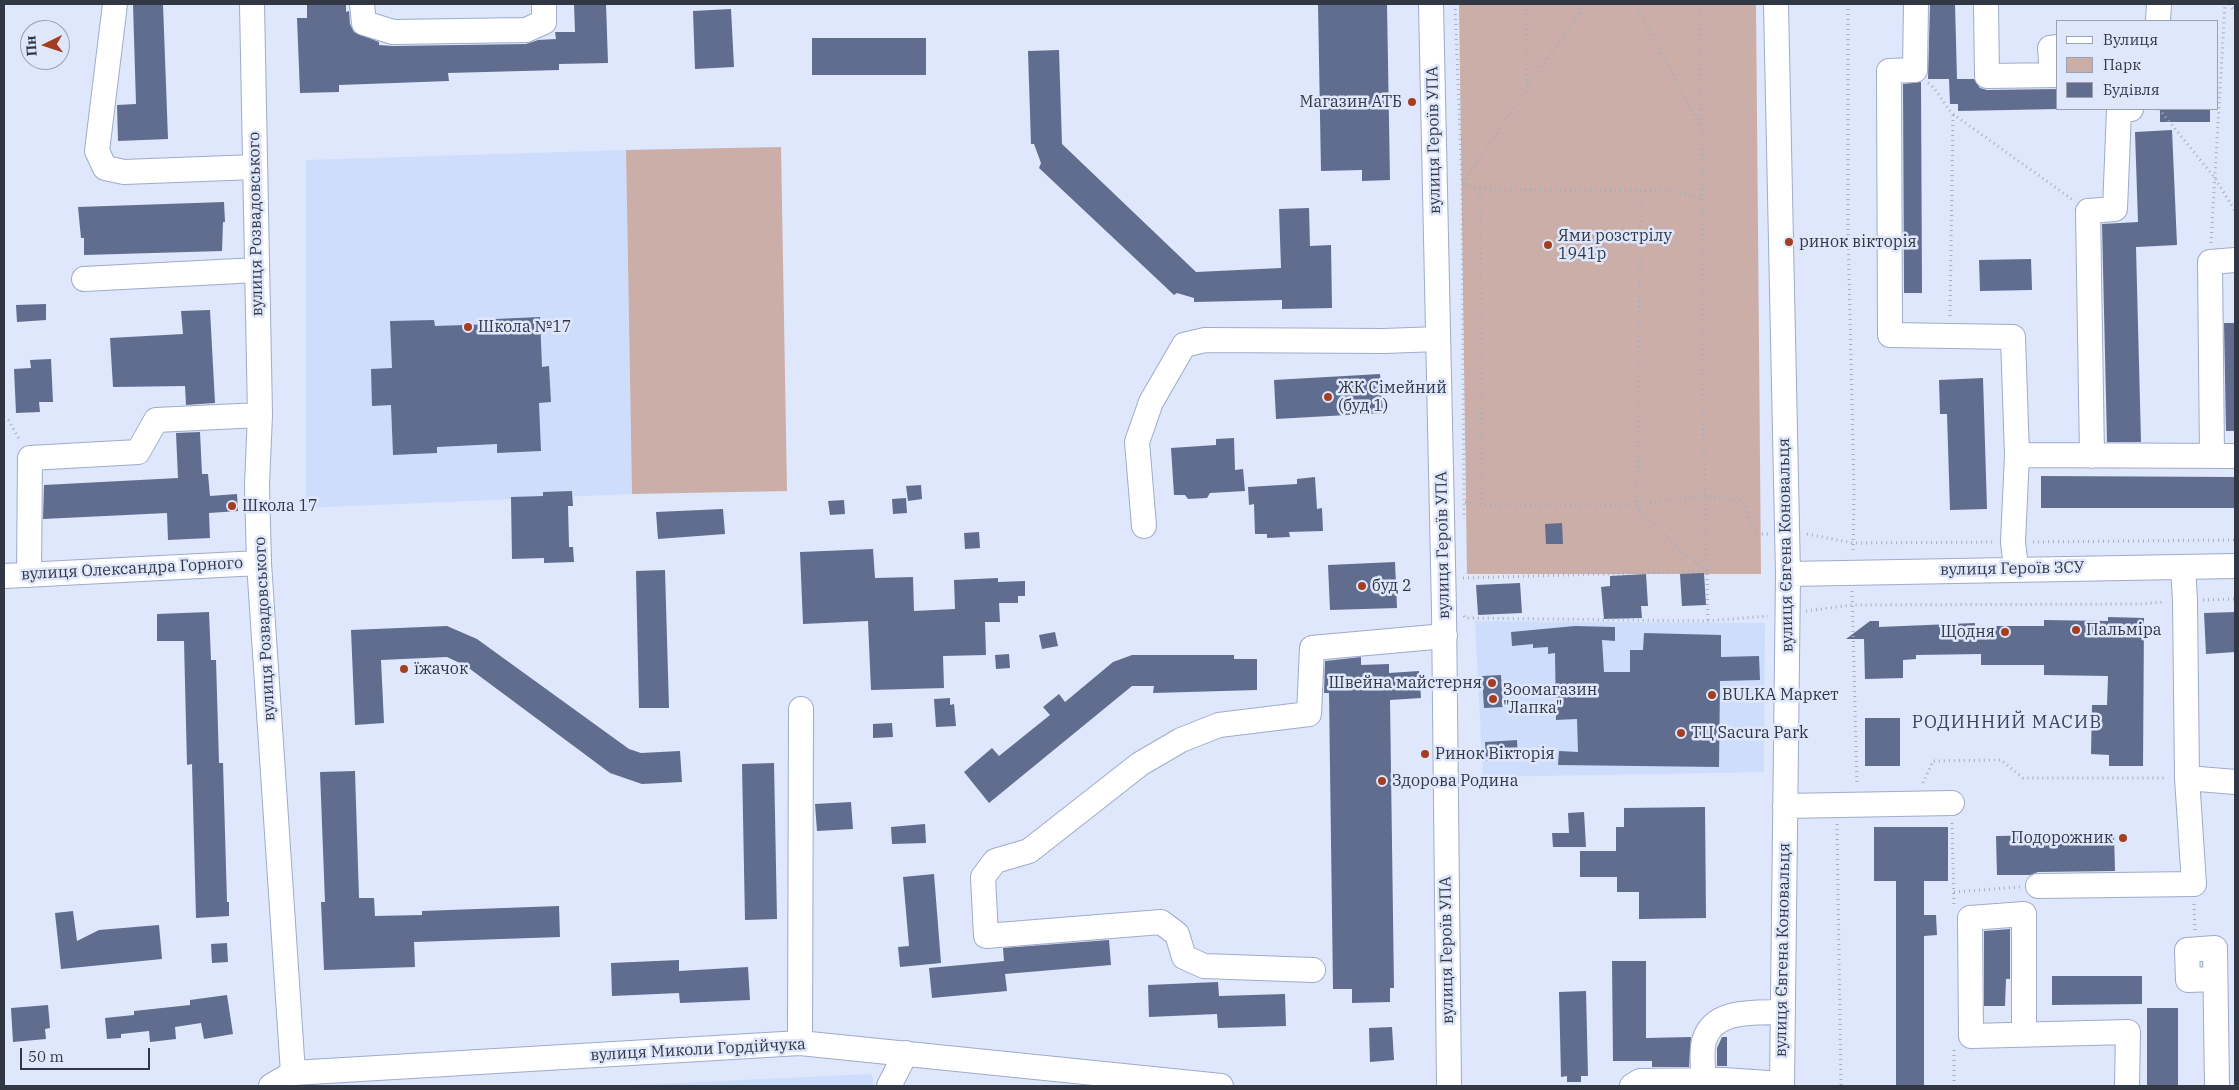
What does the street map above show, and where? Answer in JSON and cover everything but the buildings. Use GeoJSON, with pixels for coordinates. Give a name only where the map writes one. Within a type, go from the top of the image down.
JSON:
{"type":"FeatureCollection","features":[{"type":"Feature","properties":{"kind":"street"},"geometry":{"type":"LineString","coordinates":[[115,4],[97,151],[106,168],[124,172],[255,167]]}},
{"type":"Feature","properties":{"kind":"street","name":"вулиця Розвадовського"},"geometry":{"type":"LineString","coordinates":[[252,4],[260,415],[258,485],[260,563],[293,1073]]}},
{"type":"Feature","properties":{"kind":"street"},"geometry":{"type":"LineString","coordinates":[[362,4],[364,23],[393,32],[526,30],[544,22],[544,4]]}},
{"type":"Feature","properties":{"kind":"street","name":"вулиця Героїв УПА"},"geometry":{"type":"LineString","coordinates":[[1430,4],[1445,636],[1448,1086]]}},
{"type":"Feature","properties":{"kind":"street","name":"вулиця Євгена Коновальця"},"geometry":{"type":"LineString","coordinates":[[1776,4],[1788,574],[1782,1085]]}},
{"type":"Feature","properties":{"kind":"street"},"geometry":{"type":"LineString","coordinates":[[1916,4],[1915,70],[1890,71],[1890,335],[2013,337],[2016,455],[2013,542],[2016,568]]}},
{"type":"Feature","properties":{"kind":"street"},"geometry":{"type":"LineString","coordinates":[[1986,4],[1986,76],[2055,75],[2050,48],[2056,47]]}},
{"type":"Feature","properties":{"kind":"street"},"geometry":{"type":"LineString","coordinates":[[2158,4],[2158,20]]}},
{"type":"Feature","properties":{"kind":"street"},"geometry":{"type":"LineString","coordinates":[[2092,456],[2088,211],[2115,209],[2119,110]]}},
{"type":"Feature","properties":{"kind":"street"},"geometry":{"type":"LineString","coordinates":[[2016,455],[2224,456],[2210,262],[2235,260]]}},
{"type":"Feature","properties":{"kind":"street"},"geometry":{"type":"LineString","coordinates":[[84,279],[257,270]]}},
{"type":"Feature","properties":{"kind":"street"},"geometry":{"type":"LineString","coordinates":[[1144,526],[1136,442],[1151,402],[1184,345],[1205,340],[1384,342],[1438,339]]}},
{"type":"Feature","properties":{"kind":"street"},"geometry":{"type":"LineString","coordinates":[[29,575],[30,458],[138,452],[156,420],[260,415]]}},
{"type":"Feature","properties":{"kind":"street","name":"вулиця Олександра Горного"},"geometry":{"type":"LineString","coordinates":[[4,576],[260,563]]}},
{"type":"Feature","properties":{"kind":"street","name":"вулиця Героїв ЗСУ"},"geometry":{"type":"LineString","coordinates":[[1788,574],[2016,568],[2235,566]]}},
{"type":"Feature","properties":{"kind":"street"},"geometry":{"type":"LineString","coordinates":[[2038,886],[2194,884],[2187,778],[2183,567]]}},
{"type":"Feature","properties":{"kind":"street"},"geometry":{"type":"LineString","coordinates":[[1312,970],[1204,966],[1184,957],[1177,934],[1160,922],[986,936],[983,877],[995,861],[1029,851],[1140,764],[1181,740],[1219,725],[1309,714],[1312,648],[1445,636]]}},
{"type":"Feature","properties":{"kind":"street"},"geometry":{"type":"LineString","coordinates":[[800,1043],[801,709]]}},
{"type":"Feature","properties":{"kind":"street"},"geometry":{"type":"LineString","coordinates":[[2187,778],[2235,782]]}},
{"type":"Feature","properties":{"kind":"street"},"geometry":{"type":"LineString","coordinates":[[1785,806],[1952,803]]}},
{"type":"Feature","properties":{"kind":"street"},"geometry":{"type":"LineString","coordinates":[[2024,1034],[2024,914],[1970,918],[1971,1036],[2128,1032],[2127,1086]]}},
{"type":"Feature","properties":{"kind":"street"},"geometry":{"type":"LineString","coordinates":[[2195,949],[2214,948],[2217,1086]]}},
{"type":"Feature","properties":{"kind":"street"},"geometry":{"type":"LineString","coordinates":[[1704,1080],[1704,1042],[1708,1031],[1715,1023],[1735,1015],[1782,1012]]}},
{"type":"Feature","properties":{"kind":"street","name":"вулиця Миколи Гордійчука"},"geometry":{"type":"LineString","coordinates":[[293,1073],[800,1043],[1221,1086]]}},
{"type":"Feature","properties":{"kind":"street"},"geometry":{"type":"LineString","coordinates":[[889,1086],[906,1053]]}},
{"type":"Feature","properties":{"kind":"street"},"geometry":{"type":"LineString","coordinates":[[271,1086],[293,1073]]}},
{"type":"Feature","properties":{"kind":"street"},"geometry":{"type":"LineString","coordinates":[[1632,1086],[1640,1081],[1704,1080],[1782,1085]]}},
{"type":"Feature","properties":{"kind":"path"},"geometry":{"type":"LineString","coordinates":[[1456,4],[1462,184],[1464,521]]}},
{"type":"Feature","properties":{"kind":"path"},"geometry":{"type":"LineString","coordinates":[[1526,4],[1527,90]]}},
{"type":"Feature","properties":{"kind":"path"},"geometry":{"type":"LineString","coordinates":[[1462,184],[1585,4]]}},
{"type":"Feature","properties":{"kind":"path"},"geometry":{"type":"LineString","coordinates":[[1635,4],[1700,126]]}},
{"type":"Feature","properties":{"kind":"path"},"geometry":{"type":"LineString","coordinates":[[1701,4],[1700,126],[1704,496],[1708,621]]}},
{"type":"Feature","properties":{"kind":"path"},"geometry":{"type":"LineString","coordinates":[[1842,1086],[1837,805],[1857,794],[1852,605],[1854,490],[1848,230],[1848,4]]}},
{"type":"Feature","properties":{"kind":"path"},"geometry":{"type":"LineString","coordinates":[[2219,101],[2224,4]]}},
{"type":"Feature","properties":{"kind":"path"},"geometry":{"type":"LineString","coordinates":[[2229,4],[2235,11]]}},
{"type":"Feature","properties":{"kind":"path"},"geometry":{"type":"LineString","coordinates":[[1915,70],[1936,89],[1944,105],[1953,114],[2088,211]]}},
{"type":"Feature","properties":{"kind":"path"},"geometry":{"type":"LineString","coordinates":[[2160,110],[2215,178],[2235,211]]}},
{"type":"Feature","properties":{"kind":"path"},"geometry":{"type":"LineString","coordinates":[[2210,262],[2219,110]]}},
{"type":"Feature","properties":{"kind":"path"},"geometry":{"type":"LineString","coordinates":[[1949,336],[1953,114]]}},
{"type":"Feature","properties":{"kind":"path"},"geometry":{"type":"LineString","coordinates":[[1462,184],[1480,189],[1674,191],[1701,198]]}},
{"type":"Feature","properties":{"kind":"path"},"geometry":{"type":"LineString","coordinates":[[1480,189],[1482,505]]}},
{"type":"Feature","properties":{"kind":"path"},"geometry":{"type":"LineString","coordinates":[[1640,191],[1637,504],[1640,511],[1681,551],[1707,571]]}},
{"type":"Feature","properties":{"kind":"path"},"geometry":{"type":"LineString","coordinates":[[4,418],[8,418],[30,458]]}},
{"type":"Feature","properties":{"kind":"path"},"geometry":{"type":"LineString","coordinates":[[1464,502],[1482,505],[1637,504],[1704,496]]}},
{"type":"Feature","properties":{"kind":"path"},"geometry":{"type":"LineString","coordinates":[[1853,543],[2235,540]]}},
{"type":"Feature","properties":{"kind":"path"},"geometry":{"type":"LineString","coordinates":[[1464,568],[1464,586]]}},
{"type":"Feature","properties":{"kind":"path"},"geometry":{"type":"LineString","coordinates":[[1464,578],[1707,571]]}},
{"type":"Feature","properties":{"kind":"path"},"geometry":{"type":"LineString","coordinates":[[1464,610],[1464,618],[1708,621],[1852,605],[2141,604]]}},
{"type":"Feature","properties":{"kind":"path"},"geometry":{"type":"LineString","coordinates":[[1914,804],[1933,761],[2001,760],[2023,778],[2187,778]]}},
{"type":"Feature","properties":{"kind":"path"},"geometry":{"type":"LineString","coordinates":[[1952,803],[1954,892],[2038,886]]}},
{"type":"Feature","properties":{"kind":"path"},"geometry":{"type":"LineString","coordinates":[[2194,884],[2195,949]]}},
{"type":"Feature","properties":{"kind":"path"},"geometry":{"type":"LineString","coordinates":[[1954,1048],[1954,1086]]}},
{"type":"Feature","properties":{"kind":"shaded area","name":"Школа №17"},"geometry":{"type":"Polygon","coordinates":[[[626,150],[632,494],[306,508],[306,160],[626,150]]]}},
{"type":"Feature","properties":{"kind":"shaded area"},"geometry":{"type":"Polygon","coordinates":[[[1475,621],[1765,623],[1764,772],[1483,777],[1475,621]]]}},
{"type":"Feature","properties":{"kind":"shaded area"},"geometry":{"type":"Polygon","coordinates":[[[870,1074],[873,1077],[873,1086],[614,1086],[870,1074]]]}},
{"type":"Feature","properties":{"kind":"green space"},"geometry":{"type":"Polygon","coordinates":[[[1459,4],[1756,4],[1761,574],[1467,574],[1459,4]]]}},
{"type":"Feature","properties":{"kind":"green space"},"geometry":{"type":"Polygon","coordinates":[[[781,147],[787,491],[632,494],[626,150],[781,147]]]}},
{"type":"Feature","properties":{"kind":"place","name":"Магазин АТБ"},"geometry":{"type":"Point","coordinates":[1412,102]}},
{"type":"Feature","properties":{"kind":"place","name":"ринок вікторія"},"geometry":{"type":"Point","coordinates":[1789,242]}},
{"type":"Feature","properties":{"kind":"place","name":"Ями розстрілу 1941р"},"geometry":{"type":"Point","coordinates":[1548,245]}},
{"type":"Feature","properties":{"kind":"place","name":"Школа №17"},"geometry":{"type":"Point","coordinates":[468,327]}},
{"type":"Feature","properties":{"kind":"place","name":"ЖК Сімейний (буд 1)"},"geometry":{"type":"Point","coordinates":[1328,397]}},
{"type":"Feature","properties":{"kind":"place","name":"Школа 17"},"geometry":{"type":"Point","coordinates":[232,506]}},
{"type":"Feature","properties":{"kind":"place","name":"буд 2"},"geometry":{"type":"Point","coordinates":[1362,586]}},
{"type":"Feature","properties":{"kind":"place","name":"Пальміра"},"geometry":{"type":"Point","coordinates":[2076,630]}},
{"type":"Feature","properties":{"kind":"place","name":"Щодня"},"geometry":{"type":"Point","coordinates":[2005,632]}},
{"type":"Feature","properties":{"kind":"place","name":"їжачок"},"geometry":{"type":"Point","coordinates":[404,669]}},
{"type":"Feature","properties":{"kind":"place","name":"Швейна майстерня"},"geometry":{"type":"Point","coordinates":[1492,683]}},
{"type":"Feature","properties":{"kind":"place","name":"BULKA Маркет"},"geometry":{"type":"Point","coordinates":[1712,695]}},
{"type":"Feature","properties":{"kind":"place","name":"Зоомагазин \"Лапка\""},"geometry":{"type":"Point","coordinates":[1493,699]}},
{"type":"Feature","properties":{"kind":"place","name":"ТЦ Sacura Park"},"geometry":{"type":"Point","coordinates":[1681,733]}},
{"type":"Feature","properties":{"kind":"place","name":"Ринок Вікторія"},"geometry":{"type":"Point","coordinates":[1425,754]}},
{"type":"Feature","properties":{"kind":"place","name":"Здорова Родина"},"geometry":{"type":"Point","coordinates":[1382,781]}},
{"type":"Feature","properties":{"kind":"place","name":"Подорожник"},"geometry":{"type":"Point","coordinates":[2123,838]}},
{"type":"Feature","properties":{"kind":"district","name":"РОДИННИЙ МАСИВ"},"geometry":{"type":"Point","coordinates":[2007,723]}}]}
